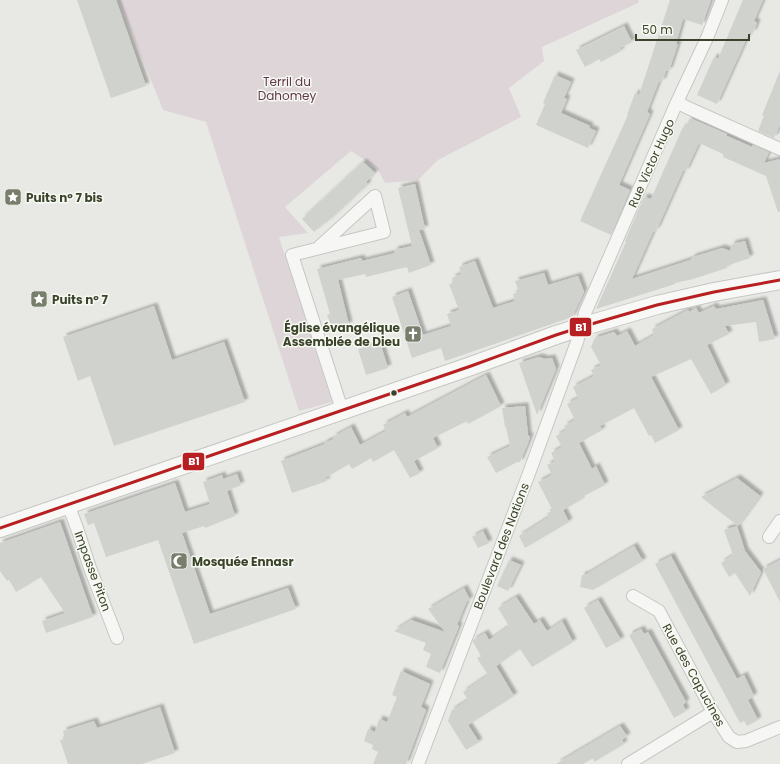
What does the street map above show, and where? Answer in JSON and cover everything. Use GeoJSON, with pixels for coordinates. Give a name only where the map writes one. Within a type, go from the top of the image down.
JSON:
{"type":"FeatureCollection","features":[{"type":"Feature","properties":{"kind":"main road"},"geometry":{"type":"LineString","coordinates":[[0,528],[471,366],[581,326],[657,305],[714,292],[780,280]]}},
{"type":"Feature","properties":{"kind":"street","name":"Rue Victor Hugo"},"geometry":{"type":"LineString","coordinates":[[581,326],[585,313],[677,102],[707,38],[722,0]]}},
{"type":"Feature","properties":{"kind":"street"},"geometry":{"type":"LineString","coordinates":[[677,102],[780,149]]}},
{"type":"Feature","properties":{"kind":"street"},"geometry":{"type":"LineString","coordinates":[[318,248],[374,196],[384,232],[292,255],[342,410]]}},
{"type":"Feature","properties":{"kind":"street","name":"Boulevard des Nations"},"geometry":{"type":"LineString","coordinates":[[418,764],[528,476],[577,342],[581,326]]}},
{"type":"Feature","properties":{"kind":"street","name":"Impasse Piton"},"geometry":{"type":"LineString","coordinates":[[68,504],[90,568],[117,638]]}},
{"type":"Feature","properties":{"kind":"street"},"geometry":{"type":"LineString","coordinates":[[769,537],[780,521]]}},
{"type":"Feature","properties":{"kind":"street","name":"Rue des Capucines"},"geometry":{"type":"LineString","coordinates":[[633,596],[659,611],[713,712],[729,737],[737,742],[746,741],[780,728]]}},
{"type":"Feature","properties":{"kind":"street"},"geometry":{"type":"LineString","coordinates":[[628,764],[713,712]]}},
{"type":"Feature","properties":{"kind":"green space","name":"Terril du Dahomey"},"geometry":{"type":"Polygon","coordinates":[[[119,0],[639,0],[638,3],[542,47],[544,61],[509,88],[521,117],[438,160],[418,180],[385,183],[377,168],[351,151],[285,207],[308,233],[279,237],[332,402],[299,411],[206,122],[163,110],[119,0]]]}},
{"type":"Feature","properties":{"kind":"building"},"geometry":{"type":"Polygon","coordinates":[[[77,0],[116,0],[146,86],[111,98],[77,0]]]}},
{"type":"Feature","properties":{"kind":"building"},"geometry":{"type":"Polygon","coordinates":[[[670,0],[711,0],[702,25],[683,19],[676,44],[678,44],[669,71],[666,71],[662,82],[659,81],[647,112],[650,114],[619,185],[630,190],[611,235],[580,221],[628,115],[635,93],[639,95],[670,0]]]}},
{"type":"Feature","properties":{"kind":"building"},"geometry":{"type":"Polygon","coordinates":[[[743,0],[763,0],[754,21],[757,23],[753,33],[750,32],[717,104],[697,95],[714,57],[718,59],[743,0]]]}},
{"type":"Feature","properties":{"kind":"building"},"geometry":{"type":"Polygon","coordinates":[[[624,26],[632,42],[620,48],[621,51],[601,62],[599,59],[585,67],[576,50],[624,26]]]}},
{"type":"Feature","properties":{"kind":"building"},"geometry":{"type":"Polygon","coordinates":[[[780,71],[780,125],[774,138],[758,131],[764,116],[762,115],[780,71]]]}},
{"type":"Feature","properties":{"kind":"building"},"geometry":{"type":"Polygon","coordinates":[[[555,75],[571,82],[564,98],[567,99],[561,113],[590,126],[589,128],[596,131],[588,148],[536,125],[545,104],[543,103],[555,75]]]}},
{"type":"Feature","properties":{"kind":"building"},"geometry":{"type":"Polygon","coordinates":[[[690,118],[752,147],[753,145],[769,152],[764,163],[780,159],[780,212],[778,212],[766,176],[723,157],[723,154],[699,143],[686,171],[683,171],[657,229],[653,232],[632,279],[722,248],[730,251],[732,244],[745,241],[750,258],[726,266],[727,268],[675,283],[596,309],[644,197],[651,199],[683,127],[685,128],[690,118]]]}},
{"type":"Feature","properties":{"kind":"building"},"geometry":{"type":"Polygon","coordinates":[[[363,162],[375,173],[366,182],[368,184],[326,223],[325,222],[314,232],[302,219],[363,162]]]}},
{"type":"Feature","properties":{"kind":"building"},"geometry":{"type":"Polygon","coordinates":[[[415,184],[425,229],[419,230],[431,265],[409,273],[407,267],[366,277],[365,274],[338,280],[349,325],[333,330],[327,315],[330,314],[317,269],[361,258],[362,261],[395,253],[394,250],[412,246],[398,188],[415,184]]]}},
{"type":"Feature","properties":{"kind":"building"},"geometry":{"type":"Polygon","coordinates":[[[475,261],[493,308],[515,301],[513,294],[519,292],[515,281],[544,273],[548,285],[578,276],[584,292],[572,317],[445,361],[441,348],[412,358],[392,297],[408,291],[423,335],[451,326],[447,314],[459,310],[449,284],[454,283],[452,278],[461,274],[459,267],[475,261]]]}},
{"type":"Feature","properties":{"kind":"building"},"geometry":{"type":"Polygon","coordinates":[[[763,300],[775,339],[759,342],[756,322],[725,326],[729,334],[707,345],[726,385],[711,394],[691,359],[651,377],[679,430],[655,443],[651,435],[649,436],[634,408],[600,426],[602,430],[579,443],[592,469],[596,466],[605,485],[580,498],[581,500],[563,510],[569,522],[525,548],[519,536],[549,517],[547,513],[553,511],[538,482],[552,475],[547,465],[555,461],[551,453],[562,447],[556,436],[566,430],[564,426],[575,420],[567,404],[578,398],[573,387],[594,376],[591,370],[601,365],[591,347],[595,338],[614,332],[617,336],[627,331],[635,346],[654,335],[652,329],[688,310],[689,312],[696,308],[699,313],[714,306],[716,309],[763,300]]]}},
{"type":"Feature","properties":{"kind":"building"},"geometry":{"type":"Polygon","coordinates":[[[154,306],[172,360],[224,342],[245,402],[114,446],[90,376],[78,381],[63,337],[154,306]]]}},
{"type":"Feature","properties":{"kind":"building"},"geometry":{"type":"Polygon","coordinates":[[[380,343],[388,368],[366,375],[358,349],[380,343]]]}},
{"type":"Feature","properties":{"kind":"building"},"geometry":{"type":"Polygon","coordinates":[[[539,357],[545,359],[552,358],[556,369],[537,415],[519,363],[539,357]]]}},
{"type":"Feature","properties":{"kind":"building"},"geometry":{"type":"Polygon","coordinates":[[[486,375],[501,406],[468,424],[467,421],[433,438],[438,448],[414,461],[420,473],[410,478],[394,450],[373,462],[371,458],[352,469],[349,464],[325,478],[327,481],[292,493],[281,461],[325,444],[324,443],[334,439],[333,437],[351,427],[360,445],[386,431],[383,425],[405,413],[407,417],[486,375]]]}},
{"type":"Feature","properties":{"kind":"building"},"geometry":{"type":"Polygon","coordinates":[[[525,406],[528,435],[530,437],[520,462],[517,462],[496,473],[487,457],[510,446],[502,408],[525,406]]]}},
{"type":"Feature","properties":{"kind":"building"},"geometry":{"type":"Polygon","coordinates":[[[237,474],[241,485],[227,491],[235,516],[205,528],[204,526],[182,533],[210,614],[288,588],[296,609],[194,644],[158,540],[106,557],[94,523],[88,525],[84,514],[175,483],[185,512],[210,504],[203,482],[222,475],[223,479],[237,474]]]}},
{"type":"Feature","properties":{"kind":"building"},"geometry":{"type":"Polygon","coordinates":[[[737,478],[760,496],[738,526],[701,497],[737,478]]]}},
{"type":"Feature","properties":{"kind":"building"},"geometry":{"type":"Polygon","coordinates":[[[60,522],[93,617],[46,633],[42,621],[65,613],[41,577],[16,592],[9,580],[7,581],[0,571],[0,543],[60,522]]]}},
{"type":"Feature","properties":{"kind":"building"},"geometry":{"type":"Polygon","coordinates":[[[737,526],[745,551],[761,572],[750,596],[735,573],[729,577],[721,563],[733,555],[724,530],[737,526]]]}},
{"type":"Feature","properties":{"kind":"building"},"geometry":{"type":"Polygon","coordinates":[[[483,531],[489,543],[478,548],[472,537],[483,531]]]}},
{"type":"Feature","properties":{"kind":"building"},"geometry":{"type":"Polygon","coordinates":[[[634,546],[643,561],[593,590],[580,587],[582,575],[585,575],[634,546]]]}},
{"type":"Feature","properties":{"kind":"building"},"geometry":{"type":"Polygon","coordinates":[[[671,556],[737,679],[744,675],[754,696],[748,700],[758,720],[747,726],[744,721],[740,723],[655,564],[671,556]]]}},
{"type":"Feature","properties":{"kind":"building"},"geometry":{"type":"Polygon","coordinates":[[[509,560],[521,565],[508,591],[497,586],[509,560]]]}},
{"type":"Feature","properties":{"kind":"building"},"geometry":{"type":"Polygon","coordinates":[[[780,560],[780,602],[763,569],[780,560]]]}},
{"type":"Feature","properties":{"kind":"building"},"geometry":{"type":"Polygon","coordinates":[[[464,588],[470,600],[467,601],[457,625],[459,626],[440,673],[426,667],[431,654],[423,650],[426,643],[394,631],[411,620],[445,632],[428,609],[464,588]]]}},
{"type":"Feature","properties":{"kind":"building"},"geometry":{"type":"Polygon","coordinates":[[[516,597],[534,624],[540,620],[547,631],[562,621],[573,642],[532,667],[520,649],[496,666],[514,696],[468,725],[479,742],[466,750],[448,721],[452,710],[468,700],[463,692],[488,675],[477,658],[481,656],[473,640],[485,633],[489,640],[509,626],[498,608],[516,597]]]}},
{"type":"Feature","properties":{"kind":"building"},"geometry":{"type":"Polygon","coordinates":[[[598,600],[621,640],[606,648],[584,608],[598,600]]]}},
{"type":"Feature","properties":{"kind":"building"},"geometry":{"type":"Polygon","coordinates":[[[641,629],[644,634],[648,632],[686,702],[683,705],[686,711],[674,718],[629,635],[641,629]]]}},
{"type":"Feature","properties":{"kind":"building"},"geometry":{"type":"Polygon","coordinates":[[[401,671],[430,684],[421,707],[426,710],[406,764],[373,764],[378,752],[372,749],[373,745],[364,741],[368,729],[375,732],[379,719],[387,722],[397,697],[392,695],[401,671]]]}},
{"type":"Feature","properties":{"kind":"building"},"geometry":{"type":"Polygon","coordinates":[[[160,707],[175,753],[142,764],[68,764],[60,740],[65,739],[63,731],[94,721],[97,728],[160,707]]]}},
{"type":"Feature","properties":{"kind":"building"},"geometry":{"type":"Polygon","coordinates":[[[620,726],[627,736],[622,740],[624,744],[594,762],[593,758],[583,764],[556,764],[620,726]]]}},
{"type":"Feature","properties":{"kind":"transit line","name":"B1"},"geometry":{"type":"LineString","coordinates":[[0,528],[581,327],[657,305],[714,292],[780,280]]}},
{"type":"Feature","properties":{"kind":"place","name":"Puits n° 7 bis"},"geometry":{"type":"Point","coordinates":[13,197]}},
{"type":"Feature","properties":{"kind":"place","name":"Puits n° 7"},"geometry":{"type":"Point","coordinates":[39,299]}},
{"type":"Feature","properties":{"kind":"place","name":"Église évangélique Assemblée de Dieu"},"geometry":{"type":"Point","coordinates":[413,334]}},
{"type":"Feature","properties":{"kind":"place","name":"Mosquée Ennasr"},"geometry":{"type":"Point","coordinates":[179,561]}}]}
